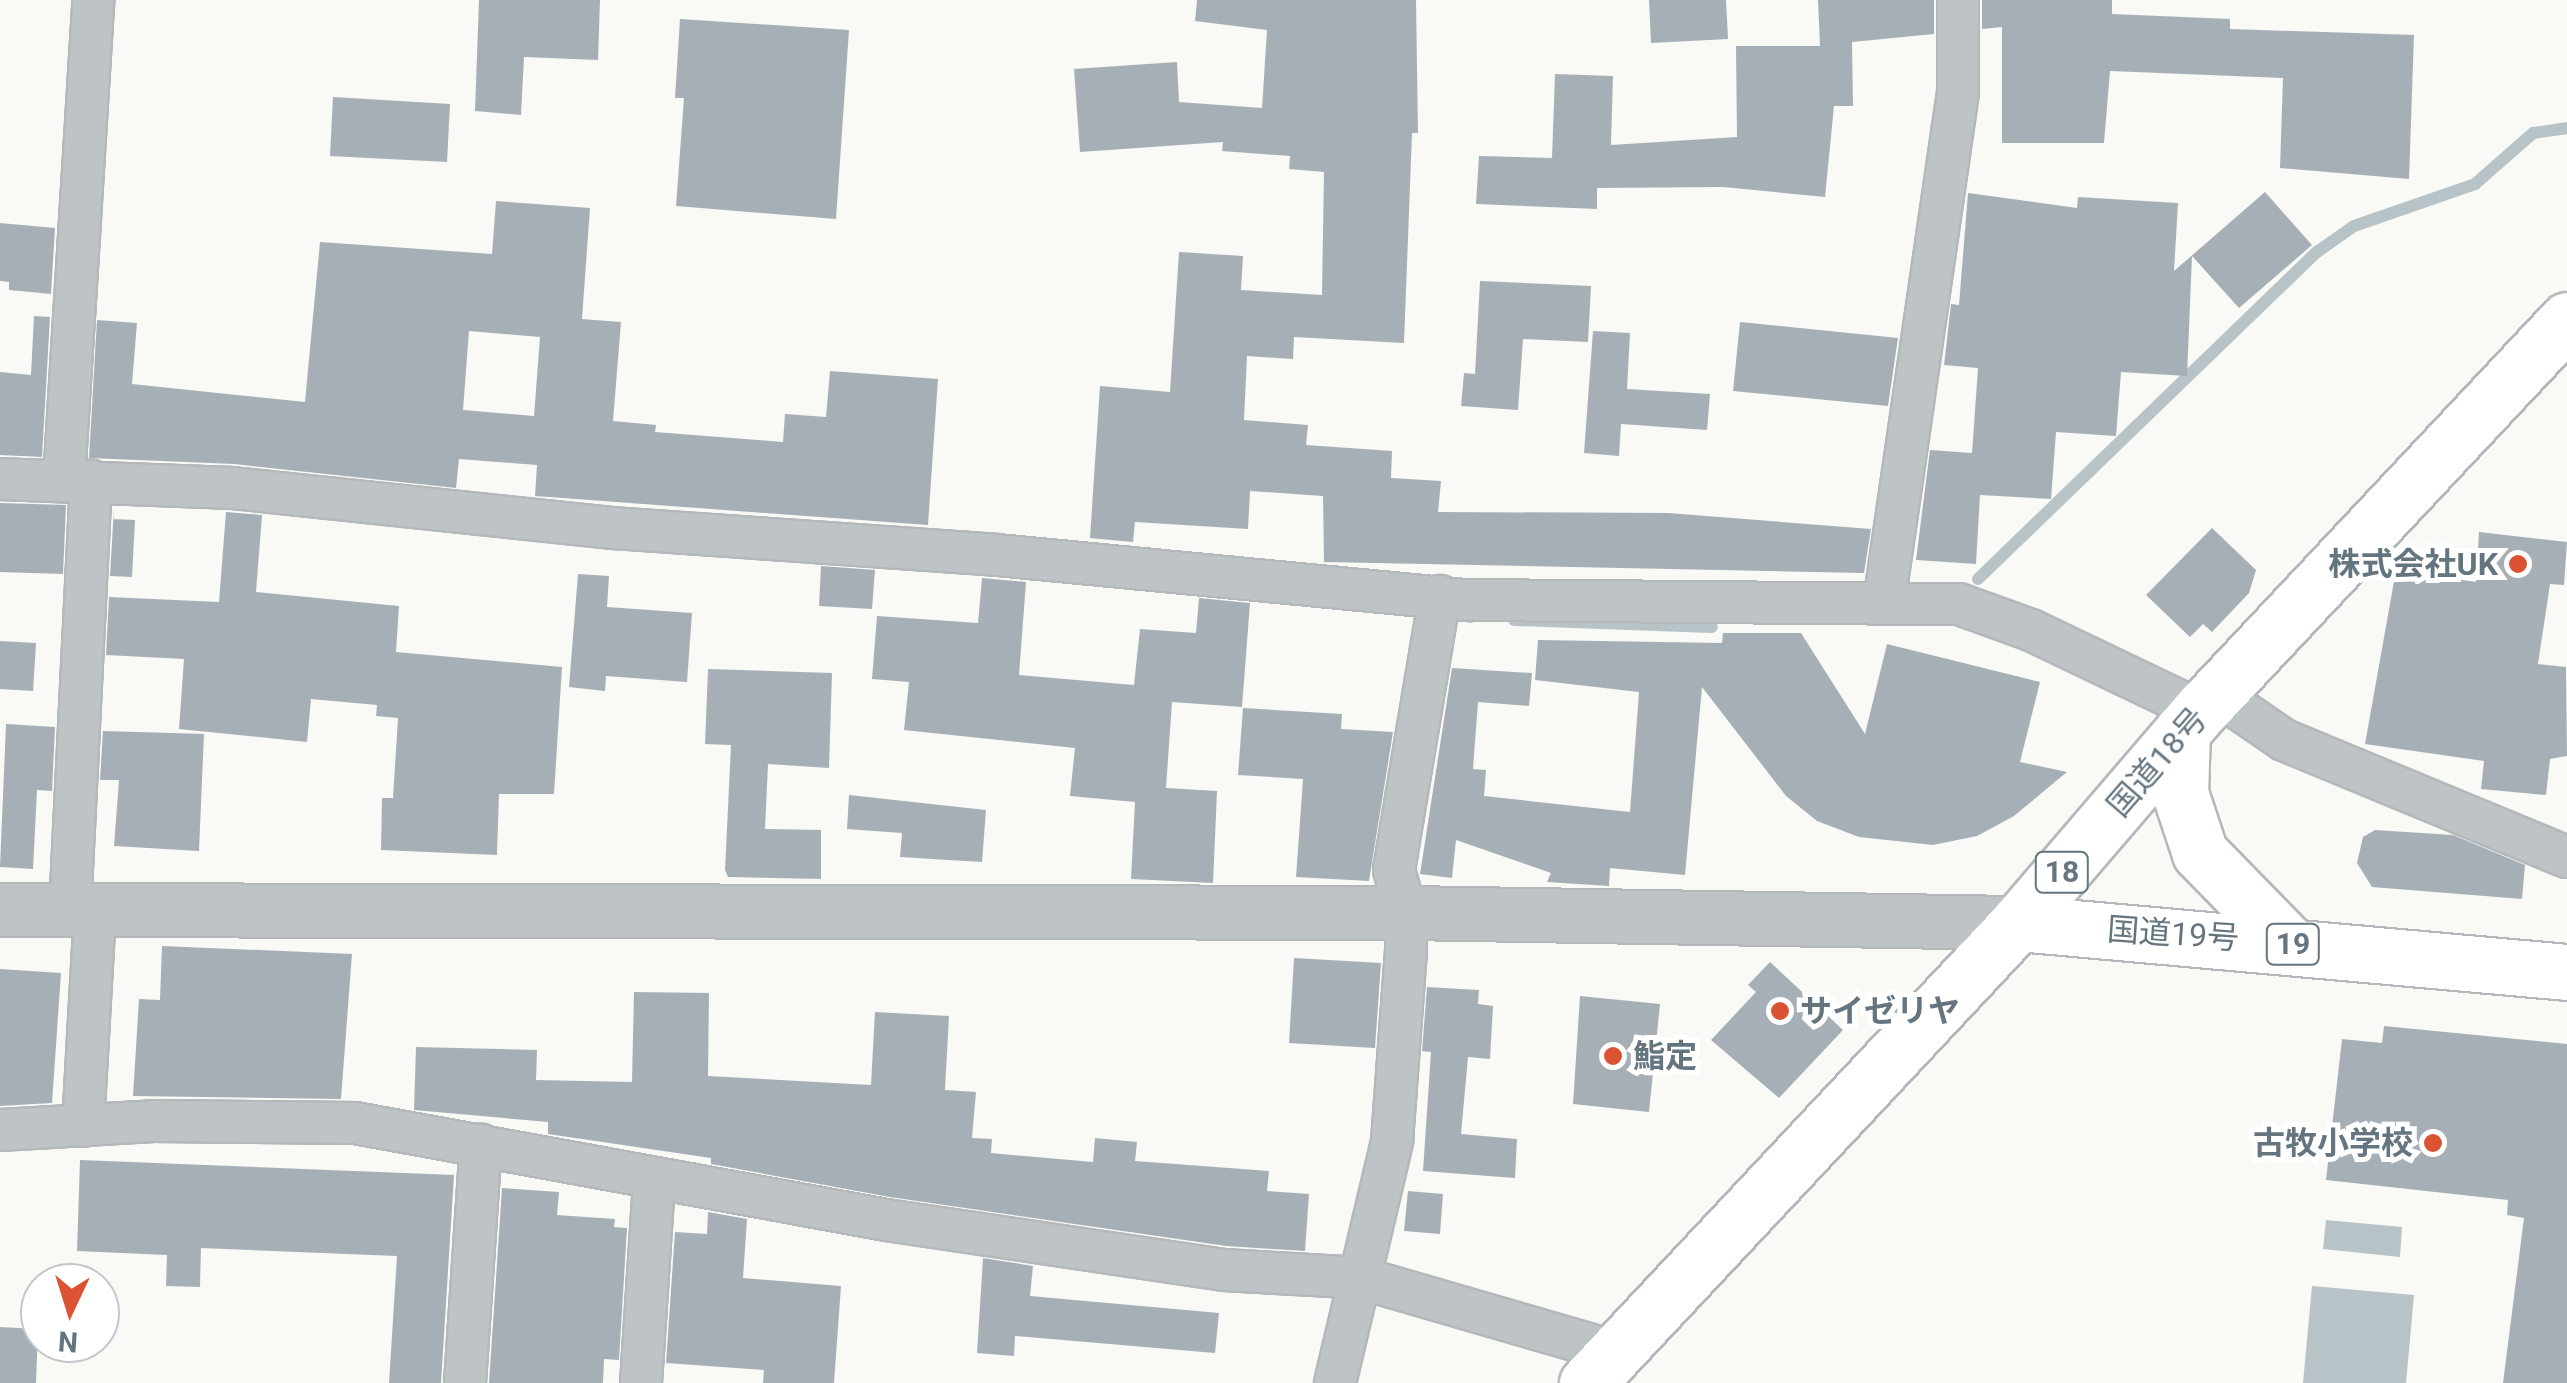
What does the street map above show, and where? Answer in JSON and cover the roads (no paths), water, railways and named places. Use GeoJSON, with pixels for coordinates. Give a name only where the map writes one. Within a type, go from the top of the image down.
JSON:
{"type":"FeatureCollection","features":[{"type":"Feature","properties":{"kind":"highway","name":"国道18号"},"geometry":{"type":"LineString","coordinates":[[1601,1367],[2018,923],[2200,712],[2567,320]]}},
{"type":"Feature","properties":{"kind":"highway"},"geometry":{"type":"LineString","coordinates":[[2200,712],[2180,792],[2200,853],[2289,944]]}},
{"type":"Feature","properties":{"kind":"highway","name":"国道19号"},"geometry":{"type":"LineString","coordinates":[[2018,923],[2289,944],[2567,972]]}},
{"type":"Feature","properties":{"kind":"street"},"geometry":{"type":"LineString","coordinates":[[83,1126],[78,481],[93,0]]}},
{"type":"Feature","properties":{"kind":"street"},"geometry":{"type":"LineString","coordinates":[[1884,603],[1958,92],[1958,0]]}},
{"type":"Feature","properties":{"kind":"street"},"geometry":{"type":"LineString","coordinates":[[0,478],[78,481],[1440,596],[1959,604],[2032,630],[2200,712],[2284,740],[2567,856]]}},
{"type":"Feature","properties":{"kind":"street"},"geometry":{"type":"LineString","coordinates":[[1336,1383],[1392,1142],[1406,913],[1394,870],[1440,596]]}},
{"type":"Feature","properties":{"kind":"street"},"geometry":{"type":"LineString","coordinates":[[0,910],[1406,913],[2018,923]]}},
{"type":"Feature","properties":{"kind":"street"},"geometry":{"type":"LineString","coordinates":[[0,1130],[354,1123],[481,1145],[654,1183],[1224,1270],[1361,1278],[1601,1367]]}},
{"type":"Feature","properties":{"kind":"street"},"geometry":{"type":"LineString","coordinates":[[466,1383],[481,1145]]}},
{"type":"Feature","properties":{"kind":"street"},"geometry":{"type":"LineString","coordinates":[[641,1383],[654,1183]]}},
{"type":"Feature","properties":{"kind":"waterway"},"geometry":{"type":"LineString","coordinates":[[1978,579],[2317,252],[2354,226],[2475,184],[2533,133],[2567,128]]}},
{"type":"Feature","properties":{"kind":"waterway"},"geometry":{"type":"LineString","coordinates":[[1514,620],[1712,627]]}},
{"type":"Feature","properties":{"kind":"place","name":"株式会社UK"},"geometry":{"type":"Point","coordinates":[2518,564]}},
{"type":"Feature","properties":{"kind":"place","name":"サイゼリヤ"},"geometry":{"type":"Point","coordinates":[1780,1011]}},
{"type":"Feature","properties":{"kind":"place","name":"鮨定"},"geometry":{"type":"Point","coordinates":[1613,1056]}},
{"type":"Feature","properties":{"kind":"place","name":"古牧小学校"},"geometry":{"type":"Point","coordinates":[2433,1143]}}]}
